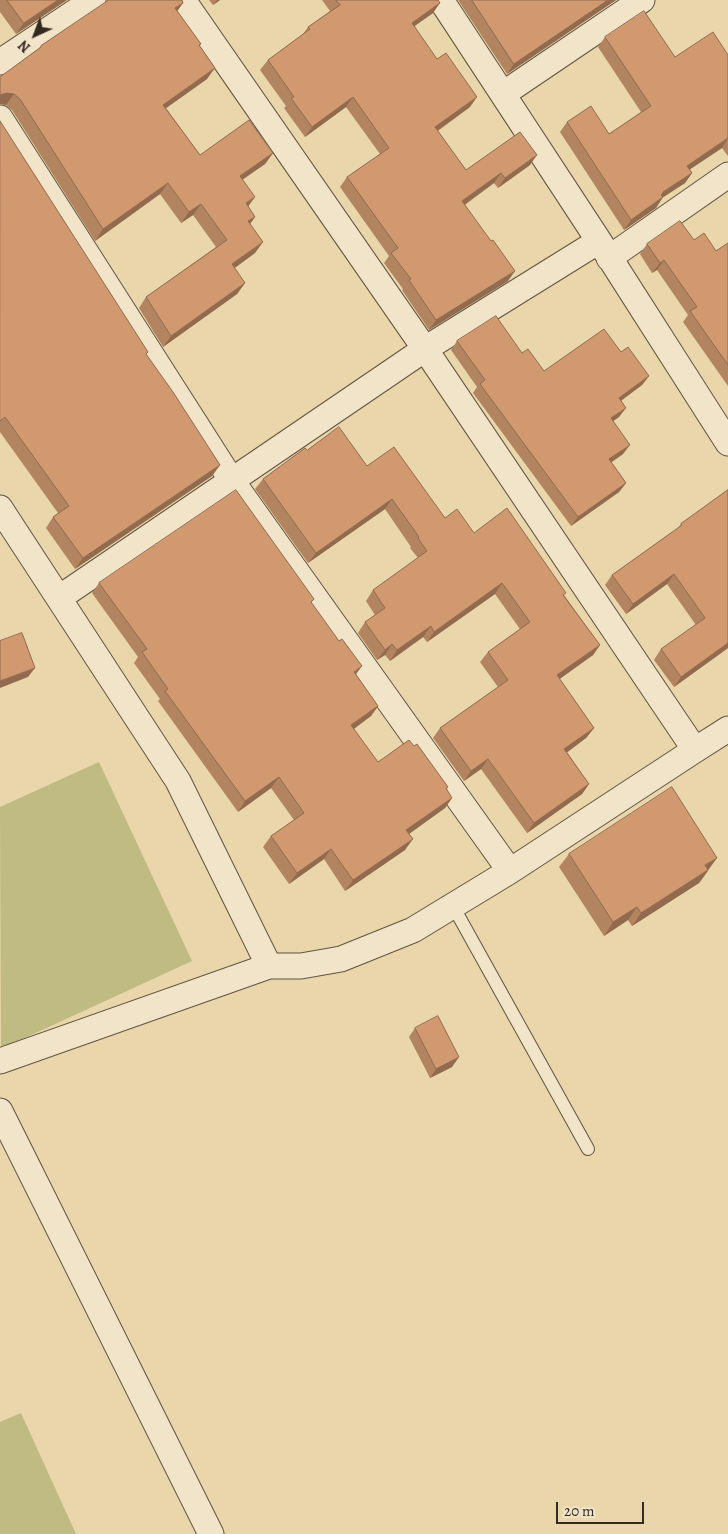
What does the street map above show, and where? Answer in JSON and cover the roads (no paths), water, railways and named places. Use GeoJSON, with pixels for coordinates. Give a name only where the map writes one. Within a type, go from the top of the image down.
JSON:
{"type":"FeatureCollection","features":[{"type":"Feature","properties":{"kind":"street"},"geometry":{"type":"LineString","coordinates":[[0,62],[93,0]]}},
{"type":"Feature","properties":{"kind":"street"},"geometry":{"type":"LineString","coordinates":[[183,0],[426,350],[694,750]]}},
{"type":"Feature","properties":{"kind":"street"},"geometry":{"type":"LineString","coordinates":[[441,0],[604,250],[719,409],[728,443]]}},
{"type":"Feature","properties":{"kind":"street"},"geometry":{"type":"LineString","coordinates":[[503,94],[642,0]]}},
{"type":"Feature","properties":{"kind":"street"},"geometry":{"type":"LineString","coordinates":[[0,118],[232,481],[510,871]]}},
{"type":"Feature","properties":{"kind":"street"},"geometry":{"type":"LineString","coordinates":[[59,598],[426,350],[604,250],[728,175]]}},
{"type":"Feature","properties":{"kind":"street"},"geometry":{"type":"LineString","coordinates":[[0,508],[178,781],[269,966]]}},
{"type":"Feature","properties":{"kind":"street"},"geometry":{"type":"LineString","coordinates":[[0,1062],[269,966],[301,966],[341,959],[413,930],[510,871],[728,729]]}},
{"type":"Feature","properties":{"kind":"street"},"geometry":{"type":"LineString","coordinates":[[0,1111],[211,1534]]}},
{"type":"Feature","properties":{"kind":"lane"},"geometry":{"type":"LineString","coordinates":[[453,906],[588,1149]]}}]}
